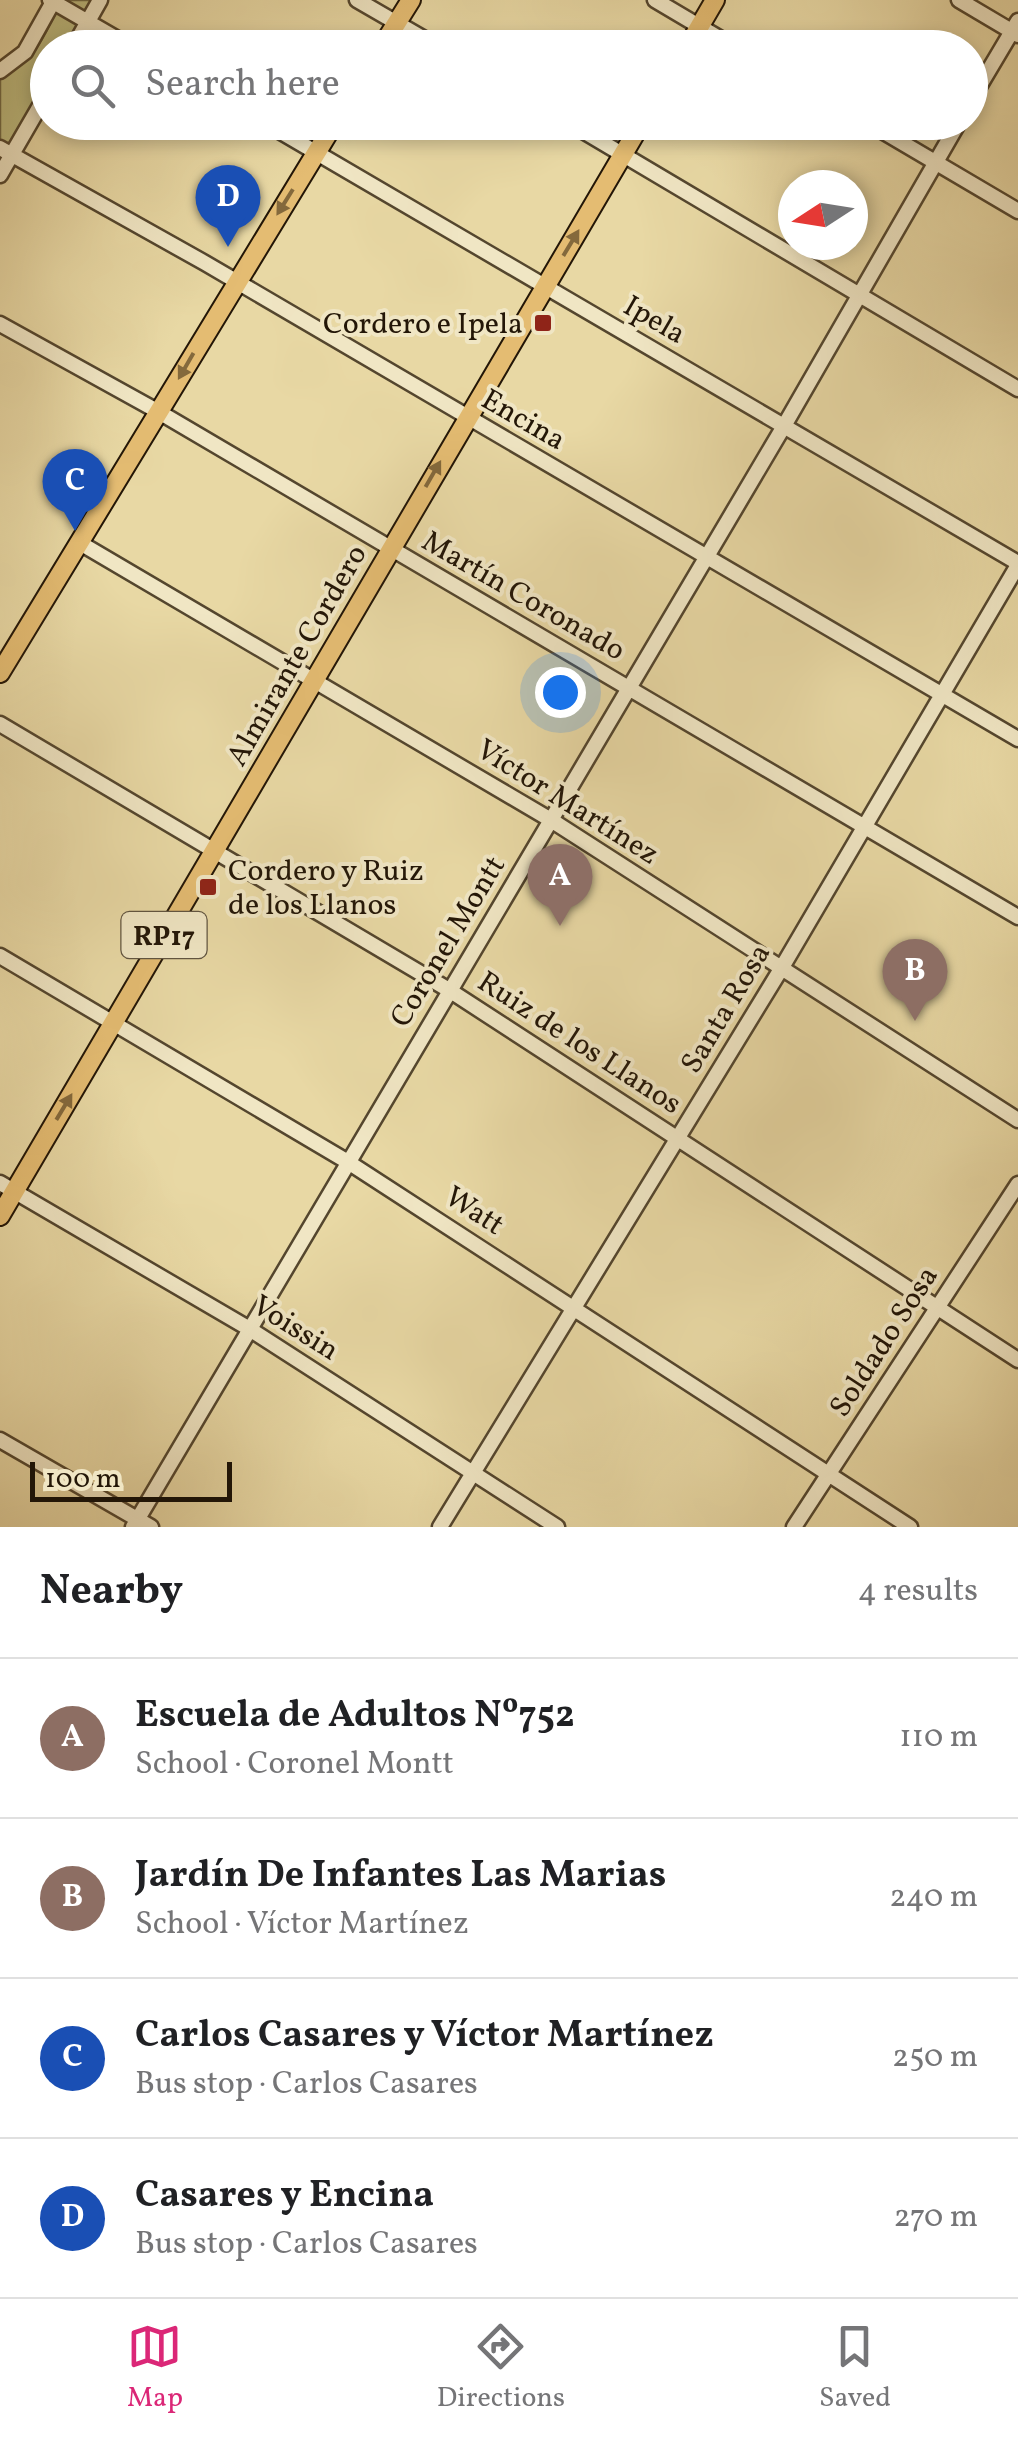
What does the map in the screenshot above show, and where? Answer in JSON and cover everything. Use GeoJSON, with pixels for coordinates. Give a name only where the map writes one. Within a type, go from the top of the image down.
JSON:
{"type":"FeatureCollection","features":[{"type":"Feature","properties":{"kind":"main road"},"geometry":{"type":"LineString","coordinates":[[392,30],[411,0]]}},
{"type":"Feature","properties":{"kind":"main road"},"geometry":{"type":"LineString","coordinates":[[698,30],[715,0]]}},
{"type":"Feature","properties":{"kind":"main road"},"geometry":{"type":"LineString","coordinates":[[0,672],[324,140]]}},
{"type":"Feature","properties":{"kind":"main road","name":"Almirante Cordero"},"geometry":{"type":"LineString","coordinates":[[0,1216],[7,1187],[114,1022],[631,140]]}},
{"type":"Feature","properties":{"kind":"street"},"geometry":{"type":"LineString","coordinates":[[83,30],[100,0]]}},
{"type":"Feature","properties":{"kind":"street"},"geometry":{"type":"LineString","coordinates":[[357,0],[410,30]]}},
{"type":"Feature","properties":{"kind":"street"},"geometry":{"type":"LineString","coordinates":[[655,0],[707,30]]}},
{"type":"Feature","properties":{"kind":"street"},"geometry":{"type":"LineString","coordinates":[[958,0],[1016,29],[988,73]]}},
{"type":"Feature","properties":{"kind":"street"},"geometry":{"type":"LineString","coordinates":[[37,30],[52,1],[102,30]]}},
{"type":"Feature","properties":{"kind":"street"},"geometry":{"type":"LineString","coordinates":[[0,71],[25,52],[30,43]]}},
{"type":"Feature","properties":{"kind":"street"},"geometry":{"type":"LineString","coordinates":[[0,175],[6,151],[30,117]]}},
{"type":"Feature","properties":{"kind":"street","name":"Ipela"},"geometry":{"type":"LineString","coordinates":[[295,140],[1018,564]]}},
{"type":"Feature","properties":{"kind":"street"},"geometry":{"type":"LineString","coordinates":[[599,140],[1018,388]]}},
{"type":"Feature","properties":{"kind":"street"},"geometry":{"type":"LineString","coordinates":[[898,140],[1018,211]]}},
{"type":"Feature","properties":{"kind":"street","name":"Coronel Montt"},"geometry":{"type":"LineString","coordinates":[[140,1524],[248,1328],[784,426],[948,140]]}},
{"type":"Feature","properties":{"kind":"street","name":"Encina"},"geometry":{"type":"LineString","coordinates":[[6,151],[1018,740]]}},
{"type":"Feature","properties":{"kind":"street","name":"Martín Coronado"},"geometry":{"type":"LineString","coordinates":[[0,324],[159,412],[1018,917]]}},
{"type":"Feature","properties":{"kind":"street","name":"Víctor Martínez"},"geometry":{"type":"LineString","coordinates":[[80,543],[551,820],[1018,1120]]}},
{"type":"Feature","properties":{"kind":"street","name":"Santa Rosa"},"geometry":{"type":"LineString","coordinates":[[440,1527],[781,969],[1018,564]]}},
{"type":"Feature","properties":{"kind":"street","name":"Ruiz de los Llanos"},"geometry":{"type":"LineString","coordinates":[[0,724],[449,990],[1018,1360]]}},
{"type":"Feature","properties":{"kind":"street","name":"Watt"},"geometry":{"type":"LineString","coordinates":[[0,956],[348,1162],[910,1527]]}},
{"type":"Feature","properties":{"kind":"street","name":"Soldado Sosa"},"geometry":{"type":"LineString","coordinates":[[794,1527],[1018,1184]]}},
{"type":"Feature","properties":{"kind":"street","name":"Voissin"},"geometry":{"type":"LineString","coordinates":[[7,1187],[248,1328],[557,1527]]}},
{"type":"Feature","properties":{"kind":"street"},"geometry":{"type":"LineString","coordinates":[[0,1440],[140,1524]]}},
{"type":"Feature","properties":{"kind":"shaded area"},"geometry":{"type":"Polygon","coordinates":[[[62,0],[93,0],[76,30],[47,30],[62,0]]]}},
{"type":"Feature","properties":{"kind":"shaded area"},"geometry":{"type":"Polygon","coordinates":[[[30,56],[30,112],[10,149],[0,144],[0,78],[30,56]]]}},
{"type":"Feature","properties":{"kind":"place","name":"Casares y Encina"},"geometry":{"type":"Point","coordinates":[228,247]}},
{"type":"Feature","properties":{"kind":"place","name":"Cordero e Ipela"},"geometry":{"type":"Point","coordinates":[543,323]}},
{"type":"Feature","properties":{"kind":"place","name":"Carlos Casares y Víctor Martínez"},"geometry":{"type":"Point","coordinates":[75,531]}},
{"type":"Feature","properties":{"kind":"place","name":"Cordero y Ruiz de los Llanos"},"geometry":{"type":"Point","coordinates":[208,887]}},
{"type":"Feature","properties":{"kind":"place","name":"Escuela de Adultos Nº752"},"geometry":{"type":"Point","coordinates":[560,926]}},
{"type":"Feature","properties":{"kind":"place","name":"Jardín De Infantes Las Marias"},"geometry":{"type":"Point","coordinates":[915,1021]}}]}
